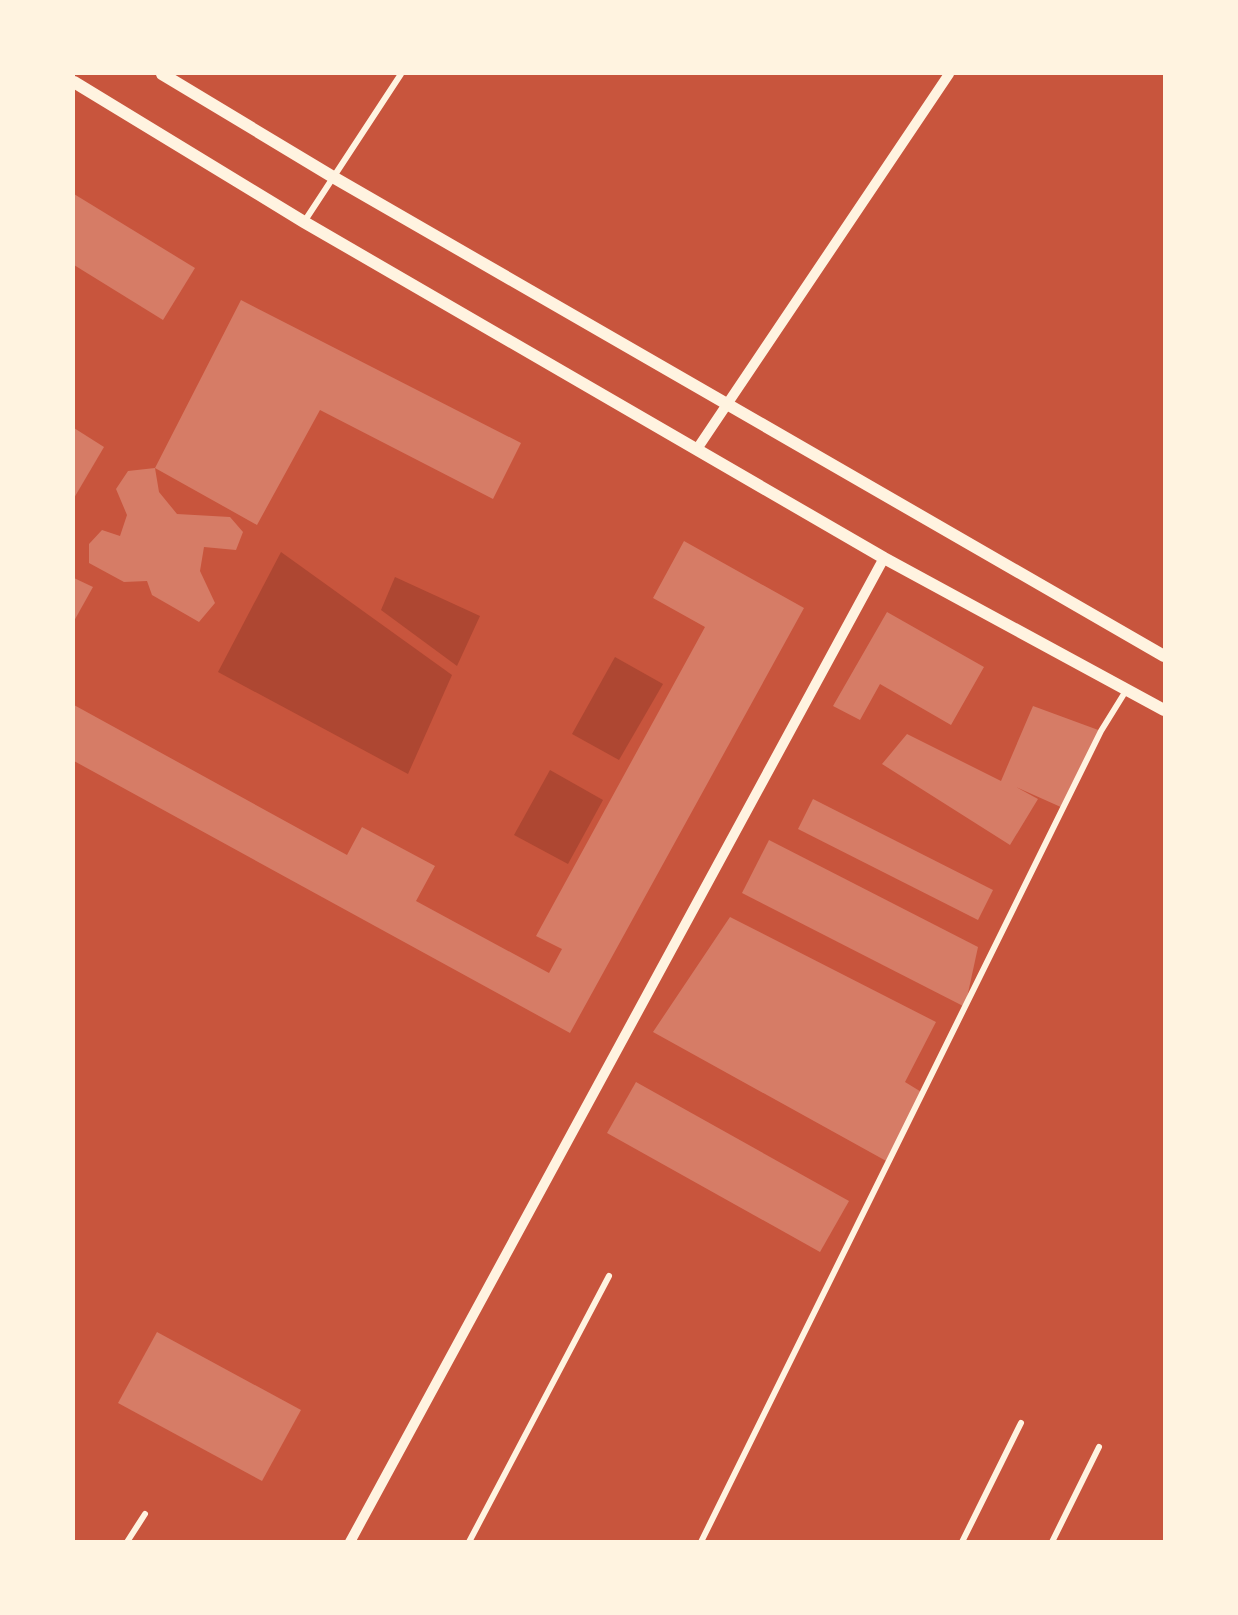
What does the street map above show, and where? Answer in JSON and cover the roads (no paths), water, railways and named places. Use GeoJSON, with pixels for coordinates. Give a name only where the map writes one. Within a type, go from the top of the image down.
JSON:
{"type":"FeatureCollection","features":[{"type":"Feature","properties":{"kind":"main road"},"geometry":{"type":"LineString","coordinates":[[162,74],[333,177],[1164,656]]}},
{"type":"Feature","properties":{"kind":"main road"},"geometry":{"type":"LineString","coordinates":[[74,82],[304,222],[884,558],[1164,711]]}},
{"type":"Feature","properties":{"kind":"street"},"geometry":{"type":"LineString","coordinates":[[304,222],[401,74]]}},
{"type":"Feature","properties":{"kind":"street"},"geometry":{"type":"LineString","coordinates":[[697,449],[949,74]]}},
{"type":"Feature","properties":{"kind":"street"},"geometry":{"type":"LineString","coordinates":[[350,1542],[884,558]]}},
{"type":"Feature","properties":{"kind":"street"},"geometry":{"type":"LineString","coordinates":[[701,1542],[1101,730],[1127,689]]}},
{"type":"Feature","properties":{"kind":"street"},"geometry":{"type":"LineString","coordinates":[[469,1542],[609,1276]]}},
{"type":"Feature","properties":{"kind":"street"},"geometry":{"type":"LineString","coordinates":[[962,1542],[1021,1423]]}},
{"type":"Feature","properties":{"kind":"street"},"geometry":{"type":"LineString","coordinates":[[1052,1542],[1100,1447]]}},
{"type":"Feature","properties":{"kind":"street"},"geometry":{"type":"LineString","coordinates":[[127,1542],[145,1514]]}}]}
